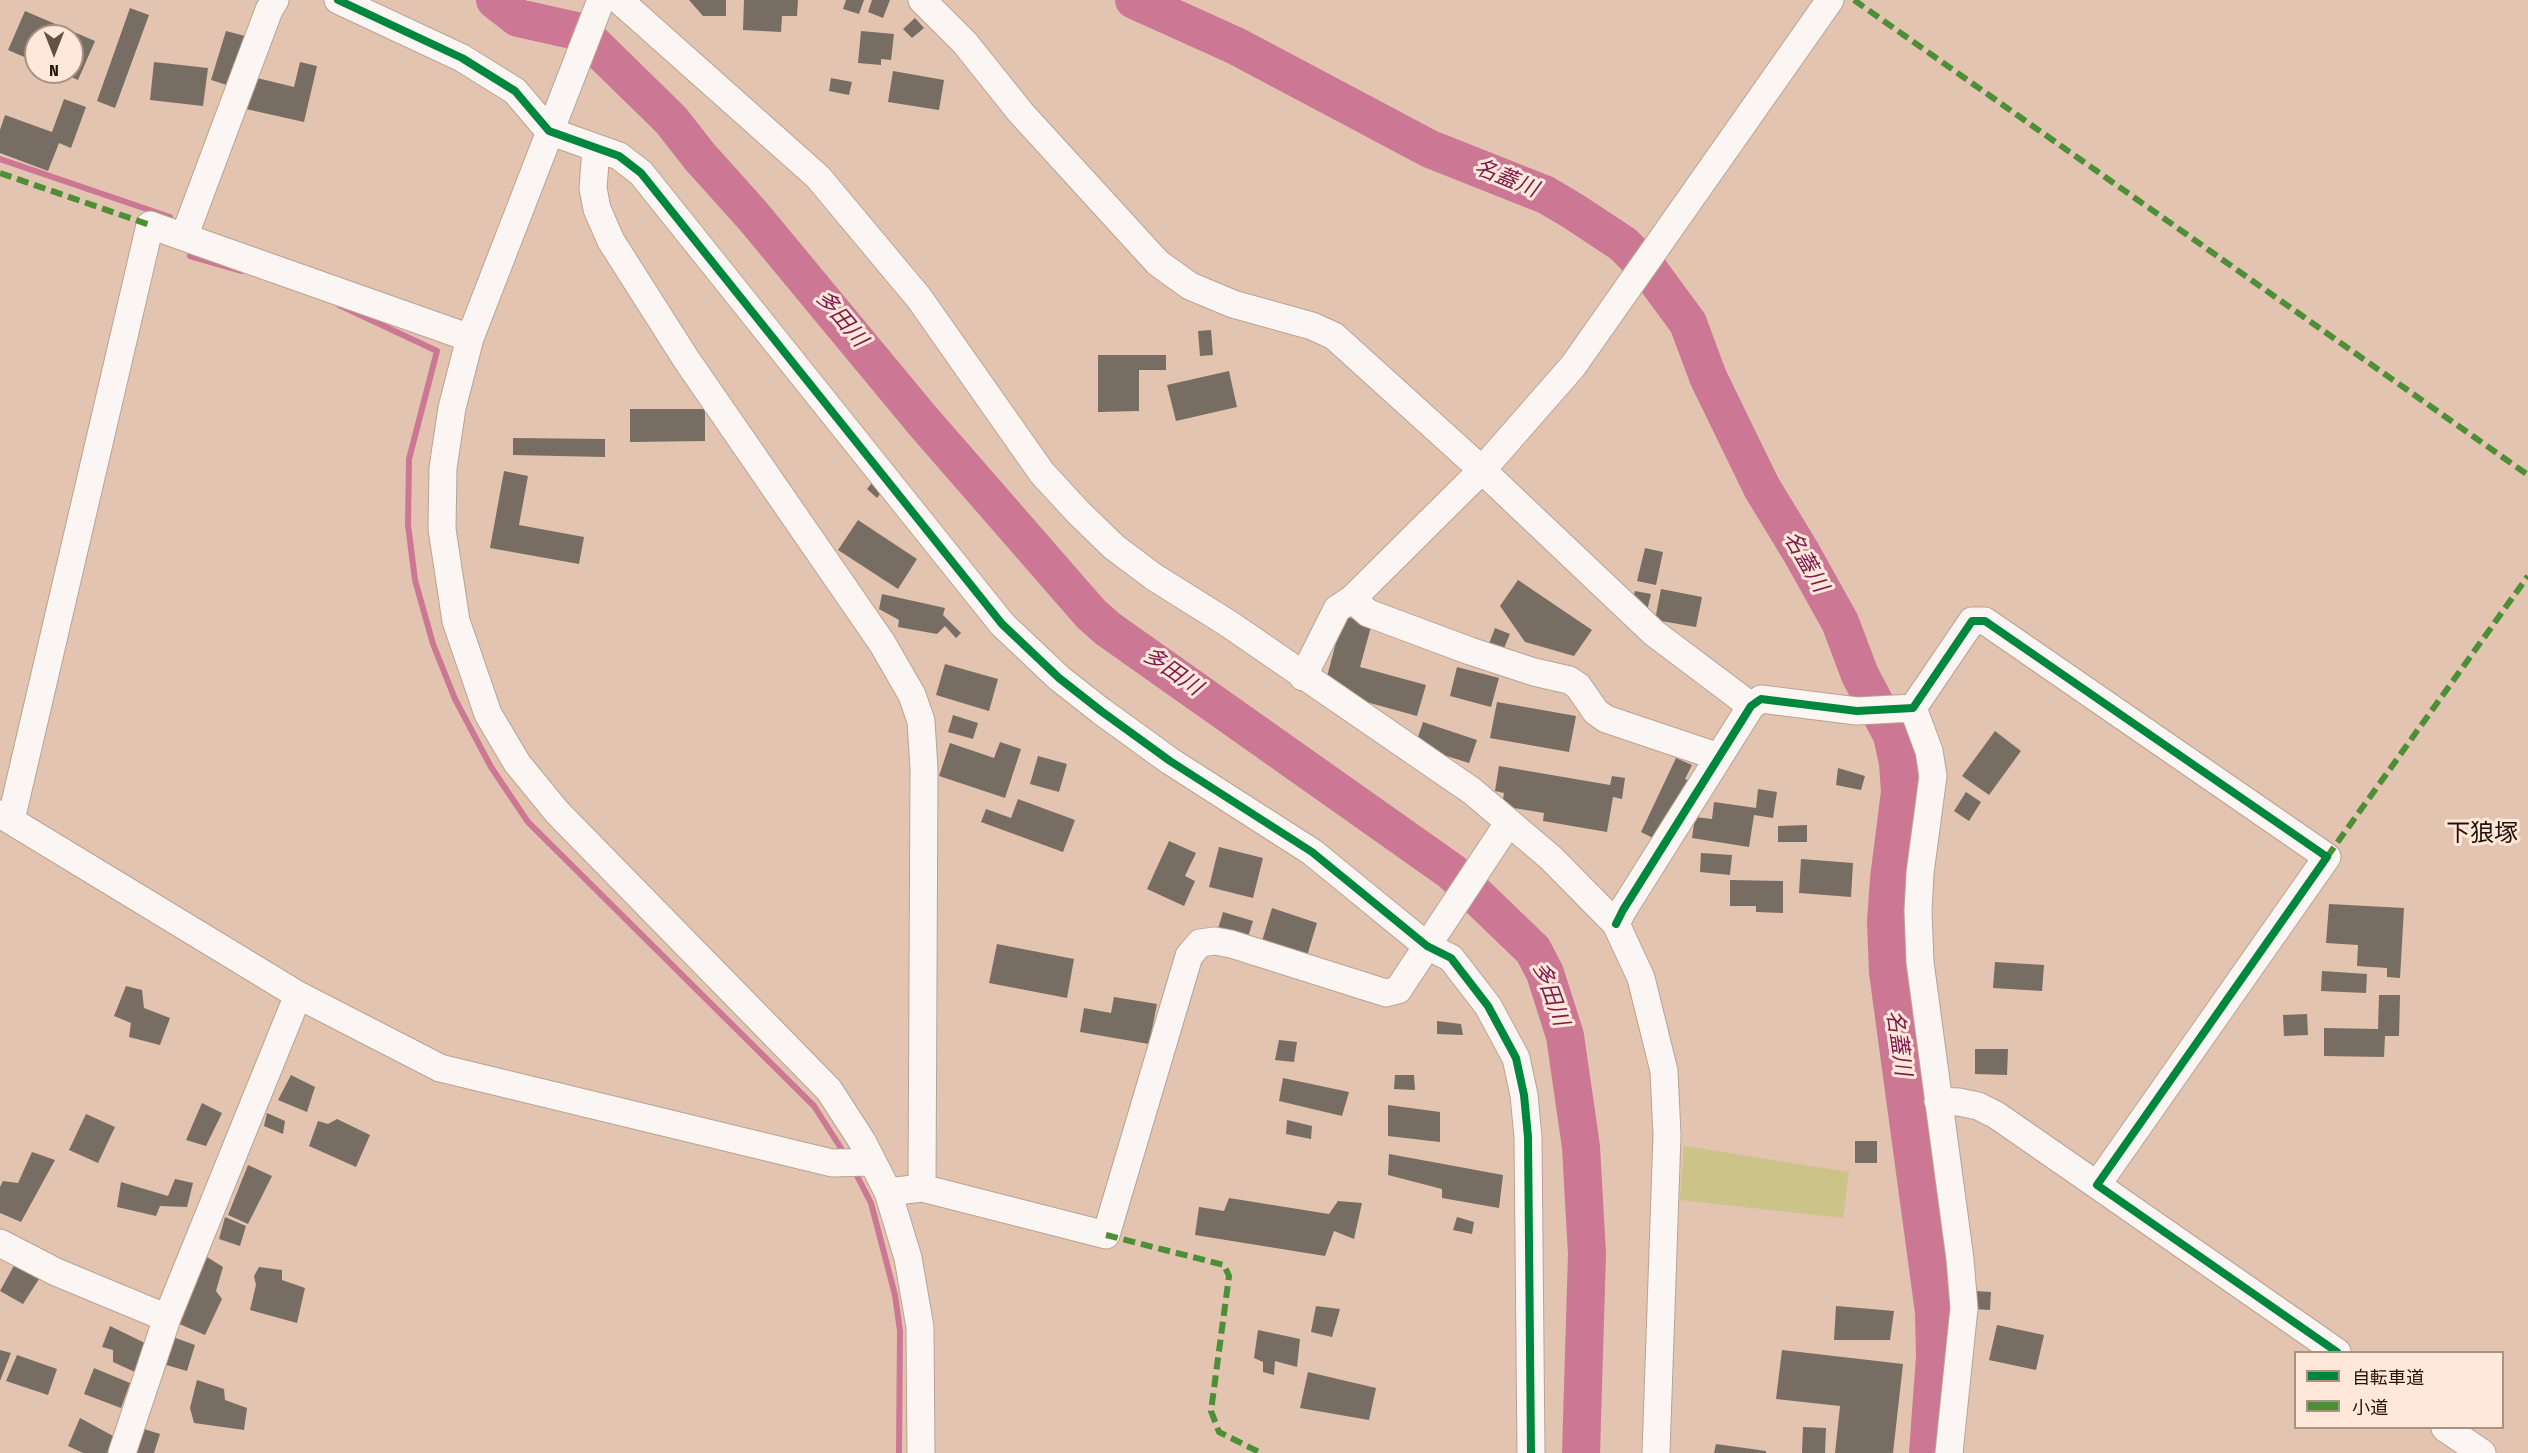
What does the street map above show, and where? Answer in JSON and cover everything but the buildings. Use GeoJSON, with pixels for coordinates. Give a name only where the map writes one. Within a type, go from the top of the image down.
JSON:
{"type":"FeatureCollection","features":[{"type":"Feature","properties":{"kind":"street"},"geometry":{"type":"LineString","coordinates":[[184,237],[268,10],[275,0]]}},
{"type":"Feature","properties":{"kind":"street"},"geometry":{"type":"LineString","coordinates":[[338,0],[462,58],[507,85],[553,122],[596,149],[619,156],[641,173],[1010,632],[1059,678],[1101,711],[1170,761],[1312,852],[1451,958],[1488,1006],[1516,1058],[1524,1095],[1528,1137],[1531,1453]]}},
{"type":"Feature","properties":{"kind":"street"},"geometry":{"type":"LineString","coordinates":[[601,0],[470,338],[452,408],[444,458],[442,529],[456,621],[488,714],[517,763],[557,812],[829,1090],[862,1141],[859,1162]]}},
{"type":"Feature","properties":{"kind":"street"},"geometry":{"type":"LineString","coordinates":[[619,0],[818,177],[918,298],[1042,473],[1114,547],[1154,577],[1229,624],[1472,791],[1505,828],[1551,858],[1616,924],[1641,978],[1664,1071],[1667,1136],[1656,1453]]}},
{"type":"Feature","properties":{"kind":"street"},"geometry":{"type":"LineString","coordinates":[[922,0],[965,43],[1021,113],[1158,262],[1190,286],[1201,291],[1233,304],[1312,326],[1334,336],[1482,470],[1654,633],[1751,706]]}},
{"type":"Feature","properties":{"kind":"street"},"geometry":{"type":"LineString","coordinates":[[1303,677],[1337,609],[1352,599],[1482,470],[1574,366],[1830,0]]}},
{"type":"Feature","properties":{"kind":"street"},"geometry":{"type":"LineString","coordinates":[[596,149],[593,188],[597,209],[611,242],[686,359],[882,644],[912,695],[921,722],[924,769],[922,1188]]}},
{"type":"Feature","properties":{"kind":"street"},"geometry":{"type":"LineString","coordinates":[[470,338],[150,225],[6,817],[298,994],[367,1032],[440,1068],[832,1163],[859,1162],[888,1192],[908,1258],[920,1327],[921,1453]]}},
{"type":"Feature","properties":{"kind":"street"},"geometry":{"type":"LineString","coordinates":[[1352,599],[1368,613],[1534,672],[1569,680],[1578,686],[1596,712],[1606,719],[1719,757]]}},
{"type":"Feature","properties":{"kind":"street"},"geometry":{"type":"LineString","coordinates":[[1907,709],[1972,621],[1985,621],[2327,858],[2097,1185]]}},
{"type":"Feature","properties":{"kind":"street"},"geometry":{"type":"LineString","coordinates":[[1616,924],[1751,706],[1761,699],[1857,711],[1907,709]]}},
{"type":"Feature","properties":{"kind":"street"},"geometry":{"type":"LineString","coordinates":[[1907,709],[1929,751],[1934,776],[1920,873],[1918,911],[1920,962],[1960,1260],[1964,1308],[1949,1453]]}},
{"type":"Feature","properties":{"kind":"street"},"geometry":{"type":"LineString","coordinates":[[888,1192],[922,1188],[1106,1235],[1189,956],[1200,943],[1215,941],[1231,944],[1386,993],[1398,990],[1505,828]]}},
{"type":"Feature","properties":{"kind":"street"},"geometry":{"type":"LineString","coordinates":[[122,1453],[167,1318],[298,994]]}},
{"type":"Feature","properties":{"kind":"street"},"geometry":{"type":"LineString","coordinates":[[1938,1101],[1978,1106],[1996,1115],[2334,1351]]}},
{"type":"Feature","properties":{"kind":"street"},"geometry":{"type":"LineString","coordinates":[[0,1242],[56,1272],[167,1318]]}},
{"type":"Feature","properties":{"kind":"street"},"geometry":{"type":"LineString","coordinates":[[2446,1429],[2482,1453]]}},
{"type":"Feature","properties":{"kind":"shaded area"},"geometry":{"type":"Polygon","coordinates":[[[1684,1146],[1849,1172],[1843,1218],[1680,1200],[1684,1146]]]}},
{"type":"Feature","properties":{"kind":"waterway","name":"多田川"},"geometry":{"type":"LineString","coordinates":[[495,0],[518,18],[581,32],[671,120],[922,420],[1091,614],[1108,629],[1452,872],[1533,950],[1545,973],[1565,1036],[1581,1147],[1587,1254],[1581,1453]]}},
{"type":"Feature","properties":{"kind":"waterway","name":"名蓋川"},"geometry":{"type":"LineString","coordinates":[[1134,0],[1236,46],[1430,149],[1546,195],[1623,244],[1649,270],[1688,323],[1708,377],[1762,488],[1840,622],[1860,675],[1892,735],[1898,763],[1900,792],[1886,921],[1888,972],[1934,1312],[1935,1357],[1928,1453]]}},
{"type":"Feature","properties":{"kind":"waterway"},"geometry":{"type":"LineString","coordinates":[[0,159],[170,217]]}},
{"type":"Feature","properties":{"kind":"waterway"},"geometry":{"type":"LineString","coordinates":[[191,254],[190,256],[242,271]]}},
{"type":"Feature","properties":{"kind":"waterway"},"geometry":{"type":"LineString","coordinates":[[339,305],[437,351],[409,459],[408,525],[415,580],[433,644],[455,699],[491,767],[528,822],[814,1106],[846,1156]]}},
{"type":"Feature","properties":{"kind":"waterway"},"geometry":{"type":"LineString","coordinates":[[854,1170],[871,1203],[895,1295],[900,1331],[899,1453]]}},
{"type":"Feature","properties":{"kind":"marked path"},"geometry":{"type":"LineString","coordinates":[[1854,0],[2528,475]]}},
{"type":"Feature","properties":{"kind":"marked path"},"geometry":{"type":"LineString","coordinates":[[0,173],[150,225]]}},
{"type":"Feature","properties":{"kind":"marked path"},"geometry":{"type":"LineString","coordinates":[[2327,857],[2528,576]]}},
{"type":"Feature","properties":{"kind":"marked path"},"geometry":{"type":"LineString","coordinates":[[1106,1235],[1224,1265],[1229,1276],[1211,1411],[1219,1432],[1261,1453]]}},
{"type":"Feature","properties":{"kind":"cycle path"},"geometry":{"type":"LineString","coordinates":[[338,0],[462,58],[515,91],[549,131],[619,156],[641,173],[1002,624],[1059,678],[1101,711],[1170,761],[1312,852],[1427,946],[1451,958],[1488,1006],[1516,1058],[1524,1095],[1528,1137],[1531,1453]]}},
{"type":"Feature","properties":{"kind":"cycle path"},"geometry":{"type":"LineString","coordinates":[[1616,924],[1751,706],[1761,699],[1857,711],[1913,708],[1972,621],[1985,621],[2327,857],[2097,1185],[2336,1351]]}},
{"type":"Feature","properties":{"kind":"district","name":"下狼塚"},"geometry":{"type":"Point","coordinates":[2482,834]}}]}
